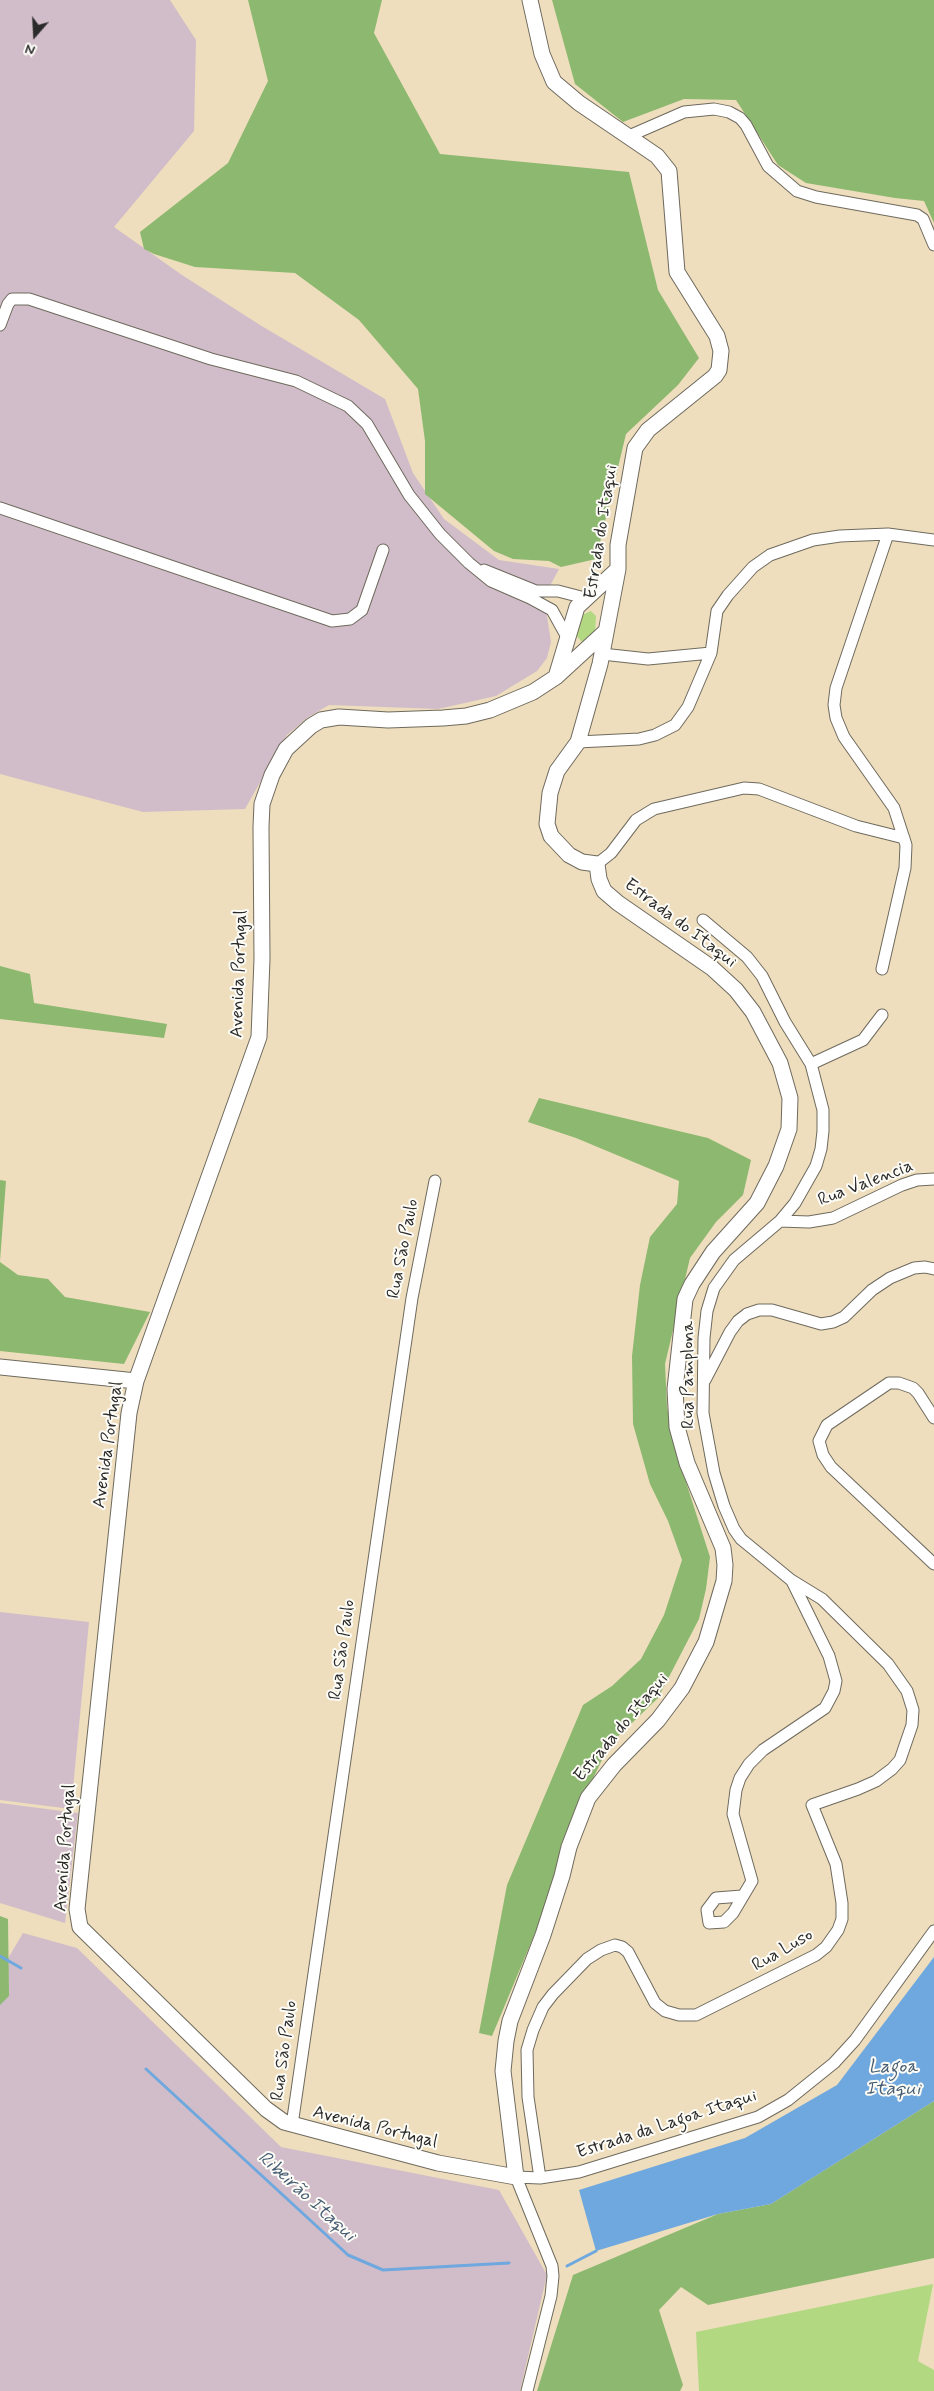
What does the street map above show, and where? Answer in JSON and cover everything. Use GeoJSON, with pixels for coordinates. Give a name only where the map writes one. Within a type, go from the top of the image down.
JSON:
{"type":"FeatureCollection","features":[{"type":"Feature","properties":{"kind":"street","name":"Estrada do Itaqui"},"geometry":{"type":"LineString","coordinates":[[527,2391],[552,2296],[553,2276],[552,2266],[516,2177],[503,2071],[510,2021],[546,1927],[569,1847],[588,1798],[614,1765],[658,1720],[682,1688],[706,1642],[724,1581],[725,1565],[723,1548],[687,1464],[677,1427],[675,1389],[685,1299],[692,1284],[713,1252],[757,1202],[776,1166],[789,1129],[790,1098],[780,1063],[753,1012],[736,990],[712,968],[618,903],[604,891],[599,879],[597,864],[582,862],[569,855],[551,836],[547,824],[548,802],[557,771],[578,742],[596,680],[618,569],[618,545],[635,448],[648,430],[715,376],[721,361],[717,336],[677,272],[669,171],[662,160],[579,103],[554,82],[542,54],[530,0]]}},
{"type":"Feature","properties":{"kind":"street"},"geometry":{"type":"LineString","coordinates":[[629,136],[647,126],[684,112],[714,109],[729,112],[740,118],[746,125],[768,166],[797,190],[816,197],[917,215],[923,219],[934,245]]}},
{"type":"Feature","properties":{"kind":"street"},"geometry":{"type":"LineString","coordinates":[[0,325],[8,304],[12,299],[29,299],[210,359],[296,381],[348,406],[367,424],[410,495],[440,534],[468,563],[492,582],[530,598],[552,610],[567,637],[584,653],[596,680]]}},
{"type":"Feature","properties":{"kind":"street"},"geometry":{"type":"LineString","coordinates":[[0,508],[332,621],[350,620],[362,610],[383,550]]}},
{"type":"Feature","properties":{"kind":"street"},"geometry":{"type":"LineString","coordinates":[[882,969],[908,851],[894,808],[844,737],[836,718],[834,705],[836,688],[888,534]]}},
{"type":"Feature","properties":{"kind":"street"},"geometry":{"type":"LineString","coordinates":[[578,742],[639,739],[655,735],[675,725],[688,707],[711,654],[717,611],[752,567],[770,555],[813,540],[840,536],[888,534],[934,540]]}},
{"type":"Feature","properties":{"kind":"street"},"geometry":{"type":"LineString","coordinates":[[468,563],[536,591],[558,591],[585,598],[600,609],[605,632]]}},
{"type":"Feature","properties":{"kind":"street"},"geometry":{"type":"LineString","coordinates":[[556,677],[577,606],[618,569]]}},
{"type":"Feature","properties":{"kind":"street","name":"Avenida Portugal"},"geometry":{"type":"LineString","coordinates":[[540,2178],[516,2177],[438,2163],[292,2126],[266,2109],[80,1927],[78,1919],[110,1577],[129,1414],[136,1381],[259,1037],[262,959],[262,804],[278,762],[286,749],[311,726],[330,717],[388,720],[466,716],[518,699],[556,677],[605,632]]}},
{"type":"Feature","properties":{"kind":"street"},"geometry":{"type":"LineString","coordinates":[[602,654],[648,658],[711,654]]}},
{"type":"Feature","properties":{"kind":"street"},"geometry":{"type":"LineString","coordinates":[[597,864],[611,853],[636,820],[654,809],[744,788],[759,789],[856,826],[904,838]]}},
{"type":"Feature","properties":{"kind":"street","name":"Rua Pamplona"},"geometry":{"type":"LineString","coordinates":[[703,920],[747,957],[762,976],[785,1022],[811,1064],[822,1110],[821,1149],[807,1184],[780,1221],[734,1260],[714,1288],[707,1311],[704,1338],[703,1413],[708,1445],[724,1506],[734,1529],[749,1547],[791,1580]]}},
{"type":"Feature","properties":{"kind":"street"},"geometry":{"type":"LineString","coordinates":[[811,1064],[863,1040],[882,1015]]}},
{"type":"Feature","properties":{"kind":"street","name":"Rua Valencia"},"geometry":{"type":"LineString","coordinates":[[780,1221],[808,1222],[833,1218],[902,1185],[917,1180],[934,1179]]}},
{"type":"Feature","properties":{"kind":"street","name":"Rua São Paulo"},"geometry":{"type":"LineString","coordinates":[[292,2126],[411,1308],[435,1181]]}},
{"type":"Feature","properties":{"kind":"street"},"geometry":{"type":"LineString","coordinates":[[704,1384],[730,1332],[738,1321],[747,1314],[759,1310],[772,1310],[821,1324],[834,1322],[844,1317],[872,1290],[890,1278],[914,1268],[925,1267],[934,1269]]}},
{"type":"Feature","properties":{"kind":"street"},"geometry":{"type":"LineString","coordinates":[[0,1367],[136,1381]]}},
{"type":"Feature","properties":{"kind":"street"},"geometry":{"type":"LineString","coordinates":[[934,1418],[913,1388],[899,1383],[889,1383],[826,1425],[820,1441],[823,1455],[831,1467],[934,1564]]}},
{"type":"Feature","properties":{"kind":"street"},"geometry":{"type":"LineString","coordinates":[[742,1896],[752,1881],[738,1837],[734,1814],[736,1790],[740,1778],[749,1764],[763,1750],[824,1708],[834,1692],[836,1681],[829,1656],[791,1580]]}},
{"type":"Feature","properties":{"kind":"street","name":"Rua Luso"},"geometry":{"type":"LineString","coordinates":[[540,2178],[528,2097],[527,2050],[543,2007],[553,1994],[587,1960],[608,1947],[622,1946],[628,1952],[655,2003],[665,2011],[679,2015],[696,2015],[714,2008],[816,1955],[834,1939],[838,1930],[842,1919],[841,1887],[836,1864],[812,1805],[876,1781],[892,1769],[900,1760],[908,1741],[913,1710],[907,1691],[888,1664],[822,1599],[791,1580]]}},
{"type":"Feature","properties":{"kind":"street","name":"Estrada da Lagoa Itaqui"},"geometry":{"type":"LineString","coordinates":[[540,2178],[579,2172],[626,2159],[758,2117],[788,2100],[834,2063],[856,2040],[934,1931]]}},
{"type":"Feature","properties":{"kind":"shaded area"},"geometry":{"type":"Polygon","coordinates":[[[0,0],[170,0],[196,40],[194,131],[114,227],[182,275],[260,325],[385,399],[413,473],[444,519],[499,560],[559,569],[544,597],[551,642],[547,658],[537,671],[496,696],[438,709],[329,705],[307,718],[287,735],[245,809],[143,812],[0,774],[0,0]]]}},
{"type":"Feature","properties":{"kind":"shaded area"},"geometry":{"type":"Polygon","coordinates":[[[0,1612],[89,1622],[71,1809],[0,1800],[0,1612]]]}},
{"type":"Feature","properties":{"kind":"shaded area"},"geometry":{"type":"Polygon","coordinates":[[[0,1803],[78,1813],[65,1923],[0,1903],[0,1803]]]}},
{"type":"Feature","properties":{"kind":"shaded area"},"geometry":{"type":"Polygon","coordinates":[[[23,1933],[77,1948],[281,2147],[499,2190],[547,2275],[520,2391],[0,2391],[0,1972],[23,1933]]]}},
{"type":"Feature","properties":{"kind":"green space"},"geometry":{"type":"Polygon","coordinates":[[[248,0],[382,0],[374,33],[440,154],[629,172],[658,290],[699,358],[678,385],[626,434],[596,559],[561,567],[549,561],[513,559],[494,551],[425,494],[425,441],[418,389],[359,320],[295,273],[195,267],[144,249],[140,232],[228,163],[268,81],[248,0]]]}},
{"type":"Feature","properties":{"kind":"green space"},"geometry":{"type":"Polygon","coordinates":[[[552,0],[934,0],[934,223],[924,201],[806,183],[778,165],[736,100],[684,99],[623,122],[575,84],[552,0]]]}},
{"type":"Feature","properties":{"kind":"green space"},"geometry":{"type":"Polygon","coordinates":[[[591,611],[596,616],[595,633],[582,642],[574,633],[580,616],[591,611]]]}},
{"type":"Feature","properties":{"kind":"green space"},"geometry":{"type":"Polygon","coordinates":[[[0,966],[30,974],[34,1003],[167,1024],[164,1038],[0,1019],[0,966]]]}},
{"type":"Feature","properties":{"kind":"green space"},"geometry":{"type":"Polygon","coordinates":[[[539,1098],[708,1138],[751,1160],[743,1195],[716,1222],[690,1258],[665,1364],[667,1407],[677,1454],[710,1557],[706,1589],[699,1619],[658,1698],[609,1745],[571,1825],[543,1914],[492,2036],[479,2033],[507,1885],[583,1705],[612,1686],[641,1659],[664,1615],[682,1560],[668,1521],[650,1484],[633,1424],[632,1356],[640,1285],[650,1237],[677,1204],[679,1181],[576,1138],[528,1122],[539,1098]]]}},
{"type":"Feature","properties":{"kind":"green space"},"geometry":{"type":"Polygon","coordinates":[[[0,1180],[6,1181],[0,1261],[0,1180]]]}},
{"type":"Feature","properties":{"kind":"green space"},"geometry":{"type":"Polygon","coordinates":[[[0,1262],[18,1275],[48,1279],[65,1297],[150,1312],[124,1364],[0,1351],[0,1262]]]}},
{"type":"Feature","properties":{"kind":"green space"},"geometry":{"type":"Polygon","coordinates":[[[0,1916],[8,1919],[9,1996],[0,2005],[0,1916]]]}},
{"type":"Feature","properties":{"kind":"green space"},"geometry":{"type":"Polygon","coordinates":[[[934,2101],[934,2258],[708,2305],[681,2287],[659,2310],[683,2385],[680,2391],[537,2391],[573,2275],[718,2214],[771,2204],[934,2101]]]}},
{"type":"Feature","properties":{"kind":"green space"},"geometry":{"type":"Polygon","coordinates":[[[933,2284],[918,2361],[934,2370],[934,2391],[699,2391],[696,2332],[933,2284]]]}},
{"type":"Feature","properties":{"kind":"water","name":"Lagoa Itaqui"},"geometry":{"type":"Polygon","coordinates":[[[934,1957],[934,2101],[771,2204],[718,2214],[596,2251],[579,2190],[745,2138],[837,2085],[934,1957]]]}},
{"type":"Feature","properties":{"kind":"waterway","name":"Ribeirão Itaqui"},"geometry":{"type":"LineString","coordinates":[[0,1956],[21,1968]]}},
{"type":"Feature","properties":{"kind":"waterway","name":"Ribeirão Itaqui"},"geometry":{"type":"LineString","coordinates":[[146,2069],[348,2255],[383,2270],[509,2263]]}},
{"type":"Feature","properties":{"kind":"waterway","name":"Ribeirão Itaqui"},"geometry":{"type":"LineString","coordinates":[[567,2266],[596,2251]]}}]}
